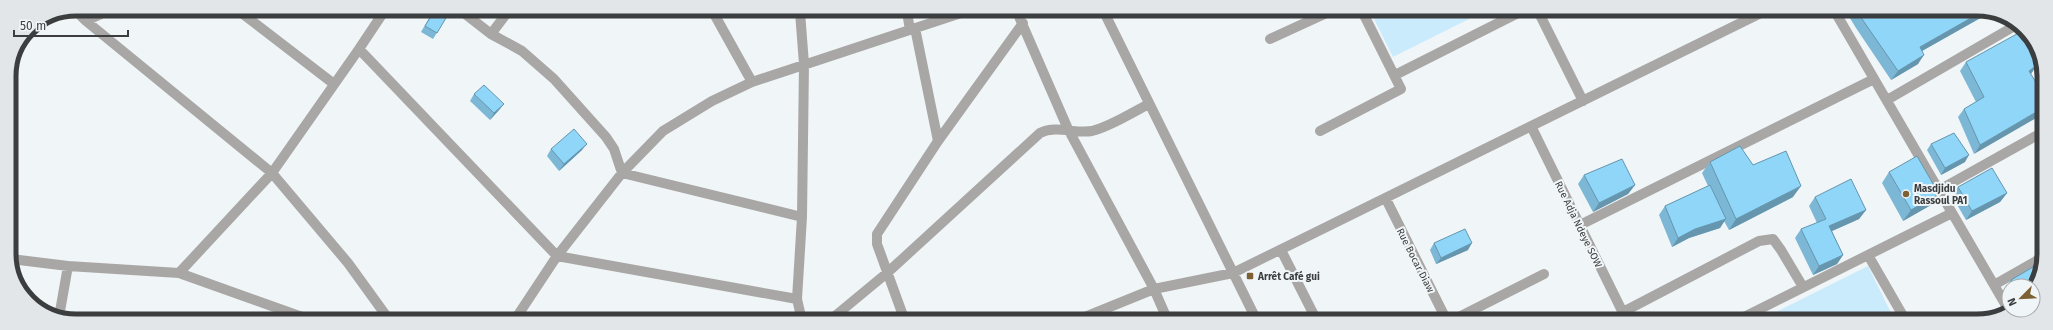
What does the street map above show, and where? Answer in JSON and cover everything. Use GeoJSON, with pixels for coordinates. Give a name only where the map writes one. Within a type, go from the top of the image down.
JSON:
{"type":"FeatureCollection","features":[{"type":"Feature","properties":{"kind":"street"},"geometry":{"type":"LineString","coordinates":[[246,16],[334,84]]}},
{"type":"Feature","properties":{"kind":"street"},"geometry":{"type":"LineString","coordinates":[[179,273],[272,173],[381,16]]}},
{"type":"Feature","properties":{"kind":"street"},"geometry":{"type":"LineString","coordinates":[[468,16],[491,34],[522,51],[554,79],[606,137],[614,149],[622,173]]}},
{"type":"Feature","properties":{"kind":"street"},"geometry":{"type":"LineString","coordinates":[[491,34],[505,16]]}},
{"type":"Feature","properties":{"kind":"street"},"geometry":{"type":"LineString","coordinates":[[715,16],[752,82]]}},
{"type":"Feature","properties":{"kind":"street"},"geometry":{"type":"LineString","coordinates":[[799,16],[804,64],[802,216],[797,299],[800,314]]}},
{"type":"Feature","properties":{"kind":"street"},"geometry":{"type":"LineString","coordinates":[[908,16],[913,29],[938,141]]}},
{"type":"Feature","properties":{"kind":"street"},"geometry":{"type":"LineString","coordinates":[[519,314],[557,256],[622,173],[663,131],[708,103],[752,82],[952,16]]}},
{"type":"Feature","properties":{"kind":"street"},"geometry":{"type":"LineString","coordinates":[[1019,16],[1068,129],[1154,289],[1165,314]]}},
{"type":"Feature","properties":{"kind":"street"},"geometry":{"type":"LineString","coordinates":[[1106,16],[1253,314]]}},
{"type":"Feature","properties":{"kind":"street"},"geometry":{"type":"LineString","coordinates":[[1270,39],[1320,16]]}},
{"type":"Feature","properties":{"kind":"street"},"geometry":{"type":"LineString","coordinates":[[1320,131],[1401,89],[1364,16]]}},
{"type":"Feature","properties":{"kind":"street"},"geometry":{"type":"LineString","coordinates":[[1394,76],[1512,16]]}},
{"type":"Feature","properties":{"kind":"street"},"geometry":{"type":"LineString","coordinates":[[1540,16],[1583,101]]}},
{"type":"Feature","properties":{"kind":"street"},"geometry":{"type":"LineString","coordinates":[[1092,314],[1154,289],[1233,273],[1386,199],[1755,16]]}},
{"type":"Feature","properties":{"kind":"street"},"geometry":{"type":"LineString","coordinates":[[1837,16],[2001,297]]}},
{"type":"Feature","properties":{"kind":"street"},"geometry":{"type":"LineString","coordinates":[[82,17],[272,173],[348,263],[386,314]]}},
{"type":"Feature","properties":{"kind":"street"},"geometry":{"type":"LineString","coordinates":[[902,314],[877,244],[877,234],[938,141],[1023,23]]}},
{"type":"Feature","properties":{"kind":"street"},"geometry":{"type":"LineString","coordinates":[[1887,100],[2012,27]]}},
{"type":"Feature","properties":{"kind":"street"},"geometry":{"type":"LineString","coordinates":[[359,49],[557,256],[797,299]]}},
{"type":"Feature","properties":{"kind":"street"},"geometry":{"type":"LineString","coordinates":[[1580,226],[1874,79]]}},
{"type":"Feature","properties":{"kind":"street"},"geometry":{"type":"LineString","coordinates":[[837,314],[887,273],[1040,133],[1046,130],[1068,129],[1080,132],[1101,128],[1148,104]]}},
{"type":"Feature","properties":{"kind":"street","name":"Rue Adja Ndeye SOW"},"geometry":{"type":"LineString","coordinates":[[1531,126],[1624,314]]}},
{"type":"Feature","properties":{"kind":"street"},"geometry":{"type":"LineString","coordinates":[[1939,190],[2037,135]]}},
{"type":"Feature","properties":{"kind":"street"},"geometry":{"type":"LineString","coordinates":[[622,173],[802,216]]}},
{"type":"Feature","properties":{"kind":"street","name":"Rue Bocar Diaw"},"geometry":{"type":"LineString","coordinates":[[1386,199],[1444,314]]}},
{"type":"Feature","properties":{"kind":"street"},"geometry":{"type":"LineString","coordinates":[[1750,314],[1952,213]]}},
{"type":"Feature","properties":{"kind":"street"},"geometry":{"type":"LineString","coordinates":[[1629,314],[1759,241],[1773,239],[1803,287]]}},
{"type":"Feature","properties":{"kind":"street"},"geometry":{"type":"LineString","coordinates":[[1281,250],[1313,314]]}},
{"type":"Feature","properties":{"kind":"street"},"geometry":{"type":"LineString","coordinates":[[1868,255],[1902,314]]}},
{"type":"Feature","properties":{"kind":"street"},"geometry":{"type":"LineString","coordinates":[[16,259],[68,266],[179,273],[294,314]]}},
{"type":"Feature","properties":{"kind":"street"},"geometry":{"type":"LineString","coordinates":[[1994,285],[2036,261]]}},
{"type":"Feature","properties":{"kind":"street"},"geometry":{"type":"LineString","coordinates":[[60,312],[68,266]]}},
{"type":"Feature","properties":{"kind":"street"},"geometry":{"type":"LineString","coordinates":[[1465,314],[1544,274]]}},
{"type":"Feature","properties":{"kind":"shaded area"},"geometry":{"type":"Polygon","coordinates":[[[1372,16],[1475,16],[1393,57],[1372,16]]]}},
{"type":"Feature","properties":{"kind":"shaded area"},"geometry":{"type":"Polygon","coordinates":[[[1868,266],[1892,314],[1772,314],[1868,266]]]}},
{"type":"Feature","properties":{"kind":"building"},"geometry":{"type":"Polygon","coordinates":[[[431,16],[447,16],[437,33],[425,26],[431,16]]]}},
{"type":"Feature","properties":{"kind":"building"},"geometry":{"type":"Polygon","coordinates":[[[1860,16],[1974,16],[1920,47],[1924,55],[1898,71],[1860,16]]]}},
{"type":"Feature","properties":{"kind":"building"},"geometry":{"type":"Polygon","coordinates":[[[2019,33],[2029,46],[2036,64],[2036,66],[2029,71],[2037,84],[2037,112],[1980,145],[1964,109],[1984,97],[1966,62],[2019,33]]]}},
{"type":"Feature","properties":{"kind":"building"},"geometry":{"type":"Polygon","coordinates":[[[484,85],[504,104],[494,113],[474,94],[484,85]]]}},
{"type":"Feature","properties":{"kind":"building"},"geometry":{"type":"Polygon","coordinates":[[[574,129],[587,144],[564,164],[551,149],[574,129]]]}},
{"type":"Feature","properties":{"kind":"building"},"geometry":{"type":"Polygon","coordinates":[[[1954,133],[1969,155],[1945,168],[1931,144],[1954,133]]]}},
{"type":"Feature","properties":{"kind":"building"},"geometry":{"type":"Polygon","coordinates":[[[1740,146],[1753,165],[1786,151],[1801,186],[1736,219],[1710,162],[1740,146]]]}},
{"type":"Feature","properties":{"kind":"building"},"geometry":{"type":"Polygon","coordinates":[[[1917,156],[1939,194],[1911,210],[1889,172],[1917,156]]]}},
{"type":"Feature","properties":{"kind":"building"},"geometry":{"type":"Polygon","coordinates":[[[1622,159],[1635,185],[1599,203],[1584,175],[1622,159]]]}},
{"type":"Feature","properties":{"kind":"building"},"geometry":{"type":"Polygon","coordinates":[[[1992,168],[2007,193],[1972,211],[1958,187],[1992,168]]]}},
{"type":"Feature","properties":{"kind":"building"},"geometry":{"type":"Polygon","coordinates":[[[1851,179],[1866,210],[1829,226],[1843,255],[1819,266],[1801,229],[1826,219],[1815,197],[1851,179]]]}},
{"type":"Feature","properties":{"kind":"building"},"geometry":{"type":"Polygon","coordinates":[[[1710,185],[1726,219],[1695,229],[1678,238],[1665,206],[1710,185]]]}},
{"type":"Feature","properties":{"kind":"building"},"geometry":{"type":"Polygon","coordinates":[[[1465,229],[1472,243],[1441,258],[1434,243],[1465,229]]]}},
{"type":"Feature","properties":{"kind":"building"},"geometry":{"type":"Polygon","coordinates":[[[2036,265],[2032,278],[2014,278],[2036,265]]]}},
{"type":"Feature","properties":{"kind":"place","name":"Masdjidu Rassoul PA1"},"geometry":{"type":"Point","coordinates":[1906,194]}},
{"type":"Feature","properties":{"kind":"place","name":"Arrêt Café gui"},"geometry":{"type":"Point","coordinates":[1250,276]}}]}
